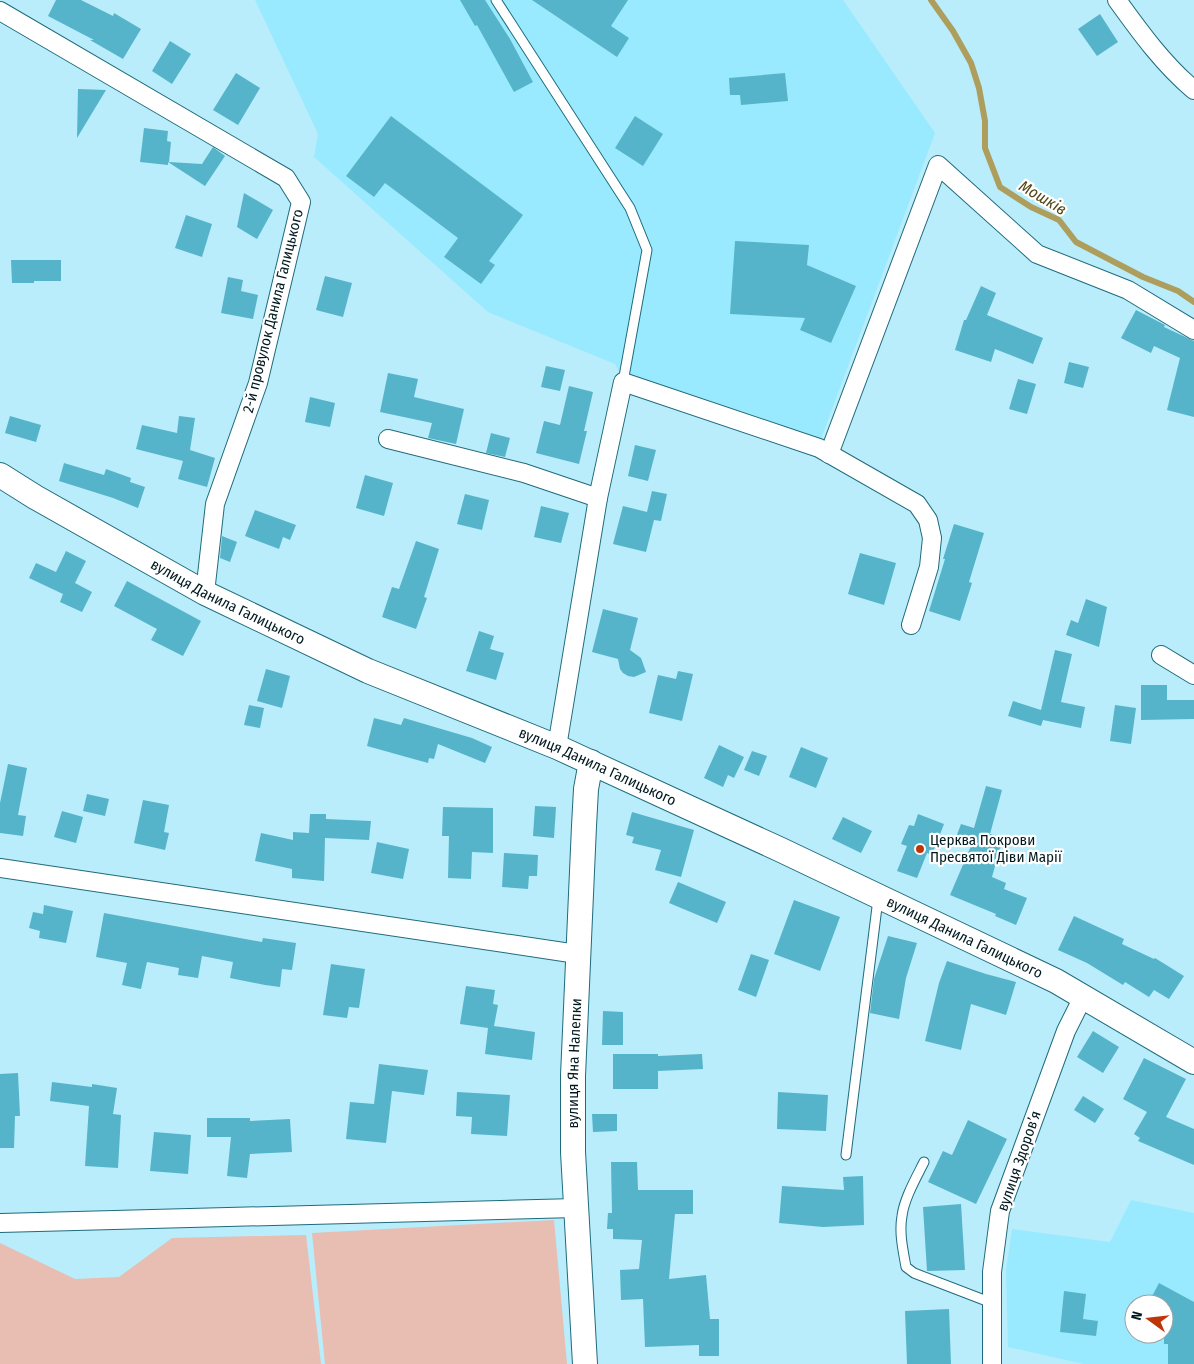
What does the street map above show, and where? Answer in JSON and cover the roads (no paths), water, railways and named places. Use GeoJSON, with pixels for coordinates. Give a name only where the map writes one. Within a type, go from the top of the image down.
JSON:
{"type":"FeatureCollection","features":[{"type":"Feature","properties":{"kind":"street"},"geometry":{"type":"LineString","coordinates":[[1117,0],[1172,70],[1194,90]]}},
{"type":"Feature","properties":{"kind":"street","name":"2-й провулок Данила Галицького"},"geometry":{"type":"LineString","coordinates":[[0,11],[286,178],[301,202],[258,383],[215,504],[205,593]]}},
{"type":"Feature","properties":{"kind":"street"},"geometry":{"type":"LineString","coordinates":[[829,454],[938,165],[1037,254],[1128,290],[1194,330]]}},
{"type":"Feature","properties":{"kind":"street"},"geometry":{"type":"LineString","coordinates":[[557,747],[598,498],[623,382],[819,448],[917,504],[928,520],[932,538],[929,567],[912,625]]}},
{"type":"Feature","properties":{"kind":"street"},"geometry":{"type":"LineString","coordinates":[[388,439],[524,473],[598,498]]}},
{"type":"Feature","properties":{"kind":"street","name":"вулиця Данила Галицького"},"geometry":{"type":"LineString","coordinates":[[0,475],[35,497],[205,593],[368,671],[557,747],[879,896],[1056,981],[1194,1062]]}},
{"type":"Feature","properties":{"kind":"street"},"geometry":{"type":"LineString","coordinates":[[1161,655],[1194,675]]}},
{"type":"Feature","properties":{"kind":"street","name":"вулиця Яна Налепки"},"geometry":{"type":"LineString","coordinates":[[585,1364],[573,1152],[573,1076],[577,954],[586,789],[591,762]]}},
{"type":"Feature","properties":{"kind":"street"},"geometry":{"type":"LineString","coordinates":[[0,868],[577,954]]}},
{"type":"Feature","properties":{"kind":"street","name":"вулиця Здоровʼя"},"geometry":{"type":"LineString","coordinates":[[992,1364],[992,1272],[1000,1212],[1066,1031],[1082,997]]}},
{"type":"Feature","properties":{"kind":"street"},"geometry":{"type":"LineString","coordinates":[[0,1223],[576,1208]]}},
{"type":"Feature","properties":{"kind":"lane"},"geometry":{"type":"LineString","coordinates":[[496,0],[630,208],[647,250],[623,382]]}},
{"type":"Feature","properties":{"kind":"lane"},"geometry":{"type":"LineString","coordinates":[[846,1155],[879,896]]}},
{"type":"Feature","properties":{"kind":"lane"},"geometry":{"type":"LineString","coordinates":[[924,1162],[902,1216],[901,1243],[906,1267],[914,1273],[992,1302]]}},
{"type":"Feature","properties":{"kind":"waterway","name":"Мошків"},"geometry":{"type":"LineString","coordinates":[[931,0],[953,31],[971,63],[979,88],[985,121],[985,148],[1000,187],[1031,207],[1059,220],[1076,242],[1143,277],[1178,291],[1194,302]]}},
{"type":"Feature","properties":{"kind":"place","name":"Церква Покрови Пресвятої Діви Марії"},"geometry":{"type":"Point","coordinates":[920,849]}}]}
